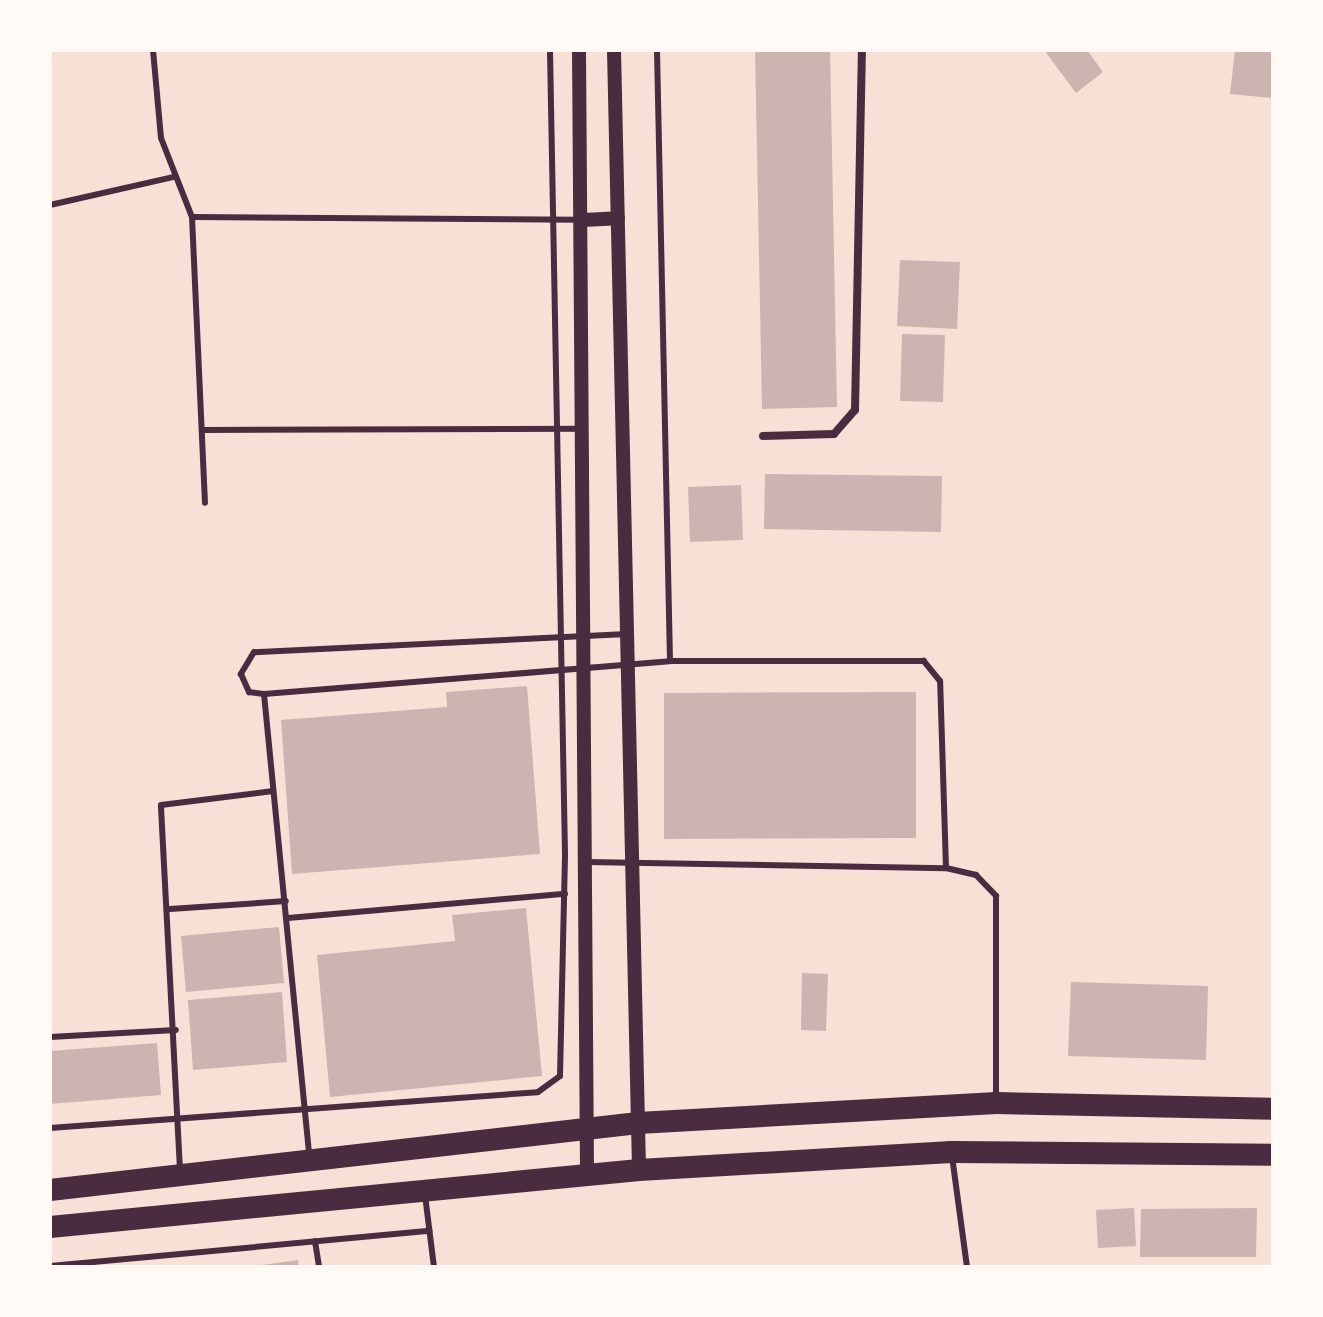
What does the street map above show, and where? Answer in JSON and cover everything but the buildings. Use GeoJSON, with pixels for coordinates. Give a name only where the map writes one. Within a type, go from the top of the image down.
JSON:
{"type":"FeatureCollection","features":[{"type":"Feature","properties":{"kind":"highway"},"geometry":{"type":"LineString","coordinates":[[50,1190],[309,1163],[638,1123],[996,1103],[1273,1109]]}},
{"type":"Feature","properties":{"kind":"highway"},"geometry":{"type":"LineString","coordinates":[[50,1227],[639,1170],[951,1152],[1273,1155]]}},
{"type":"Feature","properties":{"kind":"street"},"geometry":{"type":"LineString","coordinates":[[579,50],[588,635],[582,862],[587,1175]]}},
{"type":"Feature","properties":{"kind":"street"},"geometry":{"type":"LineString","coordinates":[[614,50],[639,1170]]}},
{"type":"Feature","properties":{"kind":"street"},"geometry":{"type":"LineString","coordinates":[[763,436],[834,434],[855,410],[862,50]]}},
{"type":"Feature","properties":{"kind":"street"},"geometry":{"type":"LineString","coordinates":[[583,220],[618,218]]}},
{"type":"Feature","properties":{"kind":"lane"},"geometry":{"type":"LineString","coordinates":[[153,50],[173,177],[192,217],[205,503]]}},
{"type":"Feature","properties":{"kind":"lane"},"geometry":{"type":"LineString","coordinates":[[50,1128],[179,1114],[304,1110],[552,1087],[562,1065],[565,894],[560,669],[559,221],[550,50]]}},
{"type":"Feature","properties":{"kind":"lane"},"geometry":{"type":"LineString","coordinates":[[657,50],[670,661]]}},
{"type":"Feature","properties":{"kind":"lane"},"geometry":{"type":"LineString","coordinates":[[50,205],[173,177]]}},
{"type":"Feature","properties":{"kind":"lane"},"geometry":{"type":"LineString","coordinates":[[192,217],[583,220]]}},
{"type":"Feature","properties":{"kind":"lane"},"geometry":{"type":"LineString","coordinates":[[203,430],[561,431],[586,428]]}},
{"type":"Feature","properties":{"kind":"lane"},"geometry":{"type":"LineString","coordinates":[[627,634],[254,652],[241,674],[249,692],[264,694],[670,661],[924,661],[940,681],[946,868]]}},
{"type":"Feature","properties":{"kind":"lane"},"geometry":{"type":"LineString","coordinates":[[264,694],[288,918],[309,1163]]}},
{"type":"Feature","properties":{"kind":"lane"},"geometry":{"type":"LineString","coordinates":[[180,1176],[170,909],[161,805],[273,791]]}},
{"type":"Feature","properties":{"kind":"lane"},"geometry":{"type":"LineString","coordinates":[[582,862],[946,868],[976,875],[996,896],[996,1103]]}},
{"type":"Feature","properties":{"kind":"lane"},"geometry":{"type":"LineString","coordinates":[[288,918],[565,894]]}},
{"type":"Feature","properties":{"kind":"lane"},"geometry":{"type":"LineString","coordinates":[[170,909],[286,901]]}},
{"type":"Feature","properties":{"kind":"lane"},"geometry":{"type":"LineString","coordinates":[[50,1037],[176,1030]]}},
{"type":"Feature","properties":{"kind":"lane"},"geometry":{"type":"LineString","coordinates":[[951,1152],[967,1267]]}},
{"type":"Feature","properties":{"kind":"lane"},"geometry":{"type":"LineString","coordinates":[[425,1192],[434,1267]]}},
{"type":"Feature","properties":{"kind":"lane"},"geometry":{"type":"LineString","coordinates":[[50,1266],[429,1231]]}},
{"type":"Feature","properties":{"kind":"lane"},"geometry":{"type":"LineString","coordinates":[[315,1241],[319,1267]]}}]}
